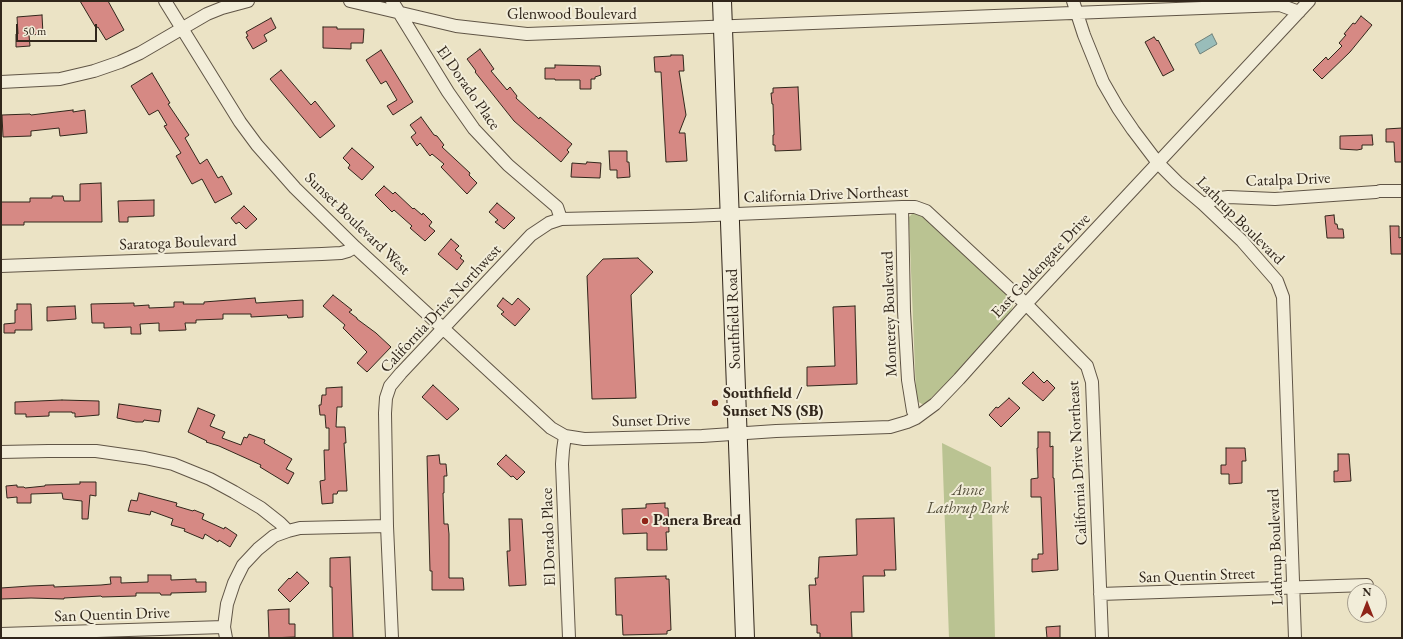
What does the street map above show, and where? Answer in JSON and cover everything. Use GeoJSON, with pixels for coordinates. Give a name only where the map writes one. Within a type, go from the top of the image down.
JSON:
{"type":"FeatureCollection","features":[{"type":"Feature","properties":{"kind":"main road","name":"Southfield Road"},"geometry":{"type":"LineString","coordinates":[[722,1],[745,638]]}},
{"type":"Feature","properties":{"kind":"street","name":"Sunset Boulevard West"},"geometry":{"type":"LineString","coordinates":[[165,1],[229,104],[257,145],[295,188],[355,247],[443,328],[552,428],[565,436]]}},
{"type":"Feature","properties":{"kind":"street"},"geometry":{"type":"LineString","coordinates":[[1,82],[60,79],[94,71],[132,57],[207,14],[248,1]]}},
{"type":"Feature","properties":{"kind":"street","name":"Glenwood Boulevard"},"geometry":{"type":"LineString","coordinates":[[350,1],[456,26],[527,34],[1280,5],[1300,12]]}},
{"type":"Feature","properties":{"kind":"street","name":"El Dorado Place"},"geometry":{"type":"LineString","coordinates":[[392,1],[448,92],[474,129],[508,165],[557,207],[561,219]]}},
{"type":"Feature","properties":{"kind":"street","name":"Lathrup Boulevard"},"geometry":{"type":"LineString","coordinates":[[1073,1],[1092,57],[1118,108],[1133,130],[1158,163],[1242,241],[1277,281],[1283,297],[1295,638]]}},
{"type":"Feature","properties":{"kind":"street","name":"East Goldengate Drive"},"geometry":{"type":"LineString","coordinates":[[738,432],[890,427],[916,418],[935,404],[960,379],[1026,304],[1097,230],[1309,1]]}},
{"type":"Feature","properties":{"kind":"street","name":"Catalpa Drive"},"geometry":{"type":"LineString","coordinates":[[1203,204],[1219,198],[1228,197],[1275,199],[1378,191],[1402,191]]}},
{"type":"Feature","properties":{"kind":"street","name":"Monterey Boulevard"},"geometry":{"type":"LineString","coordinates":[[902,207],[904,311],[908,380],[913,411],[916,418]]}},
{"type":"Feature","properties":{"kind":"street","name":"California Drive Northeast"},"geometry":{"type":"LineString","coordinates":[[730,214],[915,207],[926,212],[1026,304],[1087,366],[1092,382],[1102,638]]}},
{"type":"Feature","properties":{"kind":"street","name":"California Drive Northwest"},"geometry":{"type":"LineString","coordinates":[[392,638],[387,526],[385,412],[386,398],[390,386],[531,235],[549,223],[561,219],[730,214]]}},
{"type":"Feature","properties":{"kind":"street","name":"Saratoga Boulevard"},"geometry":{"type":"LineString","coordinates":[[1,266],[341,253],[355,247]]}},
{"type":"Feature","properties":{"kind":"street","name":"Sunset Drive"},"geometry":{"type":"LineString","coordinates":[[565,436],[584,439],[702,436],[738,432]]}},
{"type":"Feature","properties":{"kind":"street","name":"El Dorado Place"},"geometry":{"type":"LineString","coordinates":[[565,436],[562,464],[569,638]]}},
{"type":"Feature","properties":{"kind":"street"},"geometry":{"type":"LineString","coordinates":[[1,452],[96,451],[145,458],[173,464],[210,479],[234,492],[280,522],[288,531]]}},
{"type":"Feature","properties":{"kind":"street"},"geometry":{"type":"LineString","coordinates":[[225,633],[227,604],[234,582],[243,565],[258,549],[274,536],[300,528],[387,526]]}},
{"type":"Feature","properties":{"kind":"street","name":"San Quentin Street"},"geometry":{"type":"LineString","coordinates":[[1100,594],[1347,586]]}},
{"type":"Feature","properties":{"kind":"street","name":"San Quentin Drive"},"geometry":{"type":"LineString","coordinates":[[1,634],[225,633]]}},
{"type":"Feature","properties":{"kind":"green space"},"geometry":{"type":"Polygon","coordinates":[[[913,213],[923,216],[1008,295],[1011,298],[1013,306],[1008,316],[966,364],[925,404],[917,401],[916,393],[909,222],[909,217],[913,213]]]}},
{"type":"Feature","properties":{"kind":"green space","name":"Anne Lathrup Park"},"geometry":{"type":"Polygon","coordinates":[[[942,443],[991,467],[995,638],[949,638],[942,443]]]}},
{"type":"Feature","properties":{"kind":"water"},"geometry":{"type":"Polygon","coordinates":[[[1212,34],[1217,44],[1200,54],[1195,44],[1212,34]]]}},
{"type":"Feature","properties":{"kind":"building"},"geometry":{"type":"Polygon","coordinates":[[[80,1],[108,1],[124,30],[106,40],[98,27],[96,28],[80,1]]]}},
{"type":"Feature","properties":{"kind":"building"},"geometry":{"type":"Polygon","coordinates":[[[42,15],[43,34],[29,35],[30,46],[16,47],[16,34],[18,34],[17,17],[42,15]]]}},
{"type":"Feature","properties":{"kind":"building"},"geometry":{"type":"Polygon","coordinates":[[[1361,16],[1372,25],[1350,52],[1322,79],[1313,70],[1326,57],[1328,60],[1342,46],[1339,43],[1346,35],[1344,34],[1361,16]]]}},
{"type":"Feature","properties":{"kind":"building"},"geometry":{"type":"Polygon","coordinates":[[[271,18],[276,28],[264,35],[267,41],[253,49],[246,37],[248,36],[246,32],[271,18]]]}},
{"type":"Feature","properties":{"kind":"building"},"geometry":{"type":"Polygon","coordinates":[[[323,27],[337,27],[337,29],[364,29],[363,43],[351,43],[351,49],[323,48],[323,27]]]}},
{"type":"Feature","properties":{"kind":"building"},"geometry":{"type":"Polygon","coordinates":[[[1154,37],[1157,41],[1158,40],[1174,70],[1163,76],[1145,42],[1154,37]]]}},
{"type":"Feature","properties":{"kind":"building"},"geometry":{"type":"Polygon","coordinates":[[[480,49],[494,69],[491,71],[507,90],[510,87],[517,96],[516,98],[539,119],[540,117],[572,144],[567,150],[569,152],[561,162],[514,121],[475,72],[476,71],[467,59],[480,49]]]}},
{"type":"Feature","properties":{"kind":"building"},"geometry":{"type":"Polygon","coordinates":[[[381,50],[413,102],[393,115],[387,106],[397,100],[386,81],[381,84],[366,60],[381,50]]]}},
{"type":"Feature","properties":{"kind":"building"},"geometry":{"type":"Polygon","coordinates":[[[683,55],[684,71],[679,71],[686,115],[679,133],[685,133],[687,161],[666,162],[661,72],[655,72],[654,57],[683,55]]]}},
{"type":"Feature","properties":{"kind":"building"},"geometry":{"type":"Polygon","coordinates":[[[555,65],[600,66],[601,75],[595,77],[595,79],[591,79],[591,89],[580,89],[580,80],[545,79],[545,68],[555,68],[555,65]]]}},
{"type":"Feature","properties":{"kind":"building"},"geometry":{"type":"Polygon","coordinates":[[[281,70],[311,105],[315,101],[335,126],[320,138],[270,79],[281,70]]]}},
{"type":"Feature","properties":{"kind":"building"},"geometry":{"type":"Polygon","coordinates":[[[152,73],[170,103],[168,104],[189,135],[185,138],[200,164],[207,159],[218,178],[222,176],[232,194],[215,203],[202,179],[192,184],[176,156],[181,153],[164,126],[167,125],[158,110],[149,115],[131,86],[152,73]]]}},
{"type":"Feature","properties":{"kind":"building"},"geometry":{"type":"Polygon","coordinates":[[[798,87],[801,150],[775,151],[775,145],[773,145],[773,104],[771,93],[773,93],[773,88],[798,87]]]}},
{"type":"Feature","properties":{"kind":"building"},"geometry":{"type":"Polygon","coordinates":[[[73,110],[73,112],[85,110],[87,133],[60,136],[59,128],[31,131],[31,136],[3,137],[2,115],[31,115],[73,110]]]}},
{"type":"Feature","properties":{"kind":"building"},"geometry":{"type":"Polygon","coordinates":[[[421,117],[434,135],[437,136],[444,145],[442,147],[470,173],[469,175],[477,183],[467,194],[441,167],[444,164],[432,154],[430,156],[420,143],[417,146],[411,137],[416,133],[410,125],[421,117]]]}},
{"type":"Feature","properties":{"kind":"building"},"geometry":{"type":"Polygon","coordinates":[[[1402,128],[1402,162],[1395,162],[1394,142],[1386,142],[1386,129],[1402,128]]]}},
{"type":"Feature","properties":{"kind":"building"},"geometry":{"type":"Polygon","coordinates":[[[1372,135],[1373,145],[1362,145],[1362,149],[1357,150],[1340,149],[1340,136],[1372,135]]]}},
{"type":"Feature","properties":{"kind":"building"},"geometry":{"type":"Polygon","coordinates":[[[352,148],[374,167],[362,180],[348,168],[350,165],[343,158],[352,148]]]}},
{"type":"Feature","properties":{"kind":"building"},"geometry":{"type":"Polygon","coordinates":[[[609,151],[627,151],[627,162],[629,162],[630,177],[617,178],[617,170],[610,170],[609,151]]]}},
{"type":"Feature","properties":{"kind":"building"},"geometry":{"type":"Polygon","coordinates":[[[587,162],[601,163],[600,178],[571,177],[572,163],[586,164],[587,162]]]}},
{"type":"Feature","properties":{"kind":"building"},"geometry":{"type":"Polygon","coordinates":[[[101,183],[102,222],[24,222],[24,225],[1,225],[1,202],[30,202],[30,198],[52,198],[52,196],[63,196],[64,201],[80,201],[80,184],[101,183]]]}},
{"type":"Feature","properties":{"kind":"building"},"geometry":{"type":"Polygon","coordinates":[[[384,186],[393,194],[395,192],[413,209],[414,208],[422,215],[423,213],[432,222],[429,226],[435,231],[425,241],[410,228],[412,226],[394,210],[392,212],[375,195],[384,186]]]}},
{"type":"Feature","properties":{"kind":"building"},"geometry":{"type":"Polygon","coordinates":[[[154,200],[154,216],[128,217],[128,222],[119,222],[118,201],[154,200]]]}},
{"type":"Feature","properties":{"kind":"building"},"geometry":{"type":"Polygon","coordinates":[[[497,203],[515,218],[504,229],[495,222],[498,220],[489,212],[497,203]]]}},
{"type":"Feature","properties":{"kind":"building"},"geometry":{"type":"Polygon","coordinates":[[[244,206],[257,219],[246,229],[239,222],[236,224],[231,218],[244,206]]]}},
{"type":"Feature","properties":{"kind":"building"},"geometry":{"type":"Polygon","coordinates":[[[1334,215],[1335,224],[1337,224],[1338,229],[1343,229],[1344,238],[1327,238],[1325,216],[1334,215]]]}},
{"type":"Feature","properties":{"kind":"building"},"geometry":{"type":"Polygon","coordinates":[[[1390,226],[1399,226],[1399,238],[1402,237],[1402,254],[1391,254],[1390,226]]]}},
{"type":"Feature","properties":{"kind":"building"},"geometry":{"type":"Polygon","coordinates":[[[451,239],[459,246],[455,250],[462,256],[460,258],[464,261],[457,270],[438,254],[451,239]]]}},
{"type":"Feature","properties":{"kind":"building"},"geometry":{"type":"Polygon","coordinates":[[[638,258],[653,272],[631,295],[636,398],[592,399],[587,276],[603,259],[638,258]]]}},
{"type":"Feature","properties":{"kind":"building"},"geometry":{"type":"Polygon","coordinates":[[[333,295],[352,310],[349,312],[391,347],[367,372],[357,363],[367,352],[343,328],[345,325],[323,306],[333,295]]]}},
{"type":"Feature","properties":{"kind":"building"},"geometry":{"type":"Polygon","coordinates":[[[255,298],[256,303],[303,300],[303,317],[288,318],[287,315],[251,317],[251,314],[223,314],[223,319],[196,320],[196,323],[185,323],[186,330],[159,331],[159,323],[140,324],[141,334],[131,334],[131,327],[104,328],[104,323],[92,323],[91,304],[134,303],[134,306],[149,305],[149,308],[174,307],[174,302],[184,302],[183,304],[204,304],[204,302],[255,298]]]}},
{"type":"Feature","properties":{"kind":"building"},"geometry":{"type":"Polygon","coordinates":[[[503,298],[512,305],[518,298],[530,309],[515,326],[501,314],[504,312],[497,306],[503,298]]]}},
{"type":"Feature","properties":{"kind":"building"},"geometry":{"type":"Polygon","coordinates":[[[17,304],[31,304],[32,330],[15,330],[15,333],[4,333],[4,324],[15,323],[15,310],[17,310],[17,304]]]}},
{"type":"Feature","properties":{"kind":"building"},"geometry":{"type":"Polygon","coordinates":[[[75,306],[76,319],[47,321],[47,307],[75,306]]]}},
{"type":"Feature","properties":{"kind":"building"},"geometry":{"type":"Polygon","coordinates":[[[855,306],[857,384],[807,386],[807,367],[835,366],[833,307],[855,306]]]}},
{"type":"Feature","properties":{"kind":"building"},"geometry":{"type":"Polygon","coordinates":[[[1033,372],[1044,383],[1047,380],[1055,388],[1043,401],[1022,383],[1033,372]]]}},
{"type":"Feature","properties":{"kind":"building"},"geometry":{"type":"Polygon","coordinates":[[[433,385],[459,409],[447,420],[422,397],[433,385]]]}},
{"type":"Feature","properties":{"kind":"building"},"geometry":{"type":"Polygon","coordinates":[[[342,387],[342,407],[337,407],[336,427],[345,427],[346,443],[344,443],[347,491],[338,491],[337,494],[333,494],[333,503],[322,504],[320,481],[325,480],[324,450],[329,450],[329,428],[326,428],[325,415],[320,415],[319,405],[321,405],[322,395],[326,395],[326,388],[342,387]]]}},
{"type":"Feature","properties":{"kind":"building"},"geometry":{"type":"Polygon","coordinates":[[[1009,398],[1020,408],[1001,427],[989,415],[996,407],[998,408],[1009,398]]]}},
{"type":"Feature","properties":{"kind":"building"},"geometry":{"type":"Polygon","coordinates":[[[62,400],[99,401],[99,415],[75,417],[75,413],[72,412],[49,412],[49,416],[26,417],[26,414],[15,414],[15,402],[62,400]]]}},
{"type":"Feature","properties":{"kind":"building"},"geometry":{"type":"Polygon","coordinates":[[[119,404],[161,410],[159,422],[144,420],[143,422],[136,422],[117,418],[119,404]]]}},
{"type":"Feature","properties":{"kind":"building"},"geometry":{"type":"Polygon","coordinates":[[[198,408],[215,415],[210,426],[225,432],[222,438],[241,445],[244,437],[247,438],[249,434],[265,440],[264,443],[292,459],[286,469],[294,473],[288,484],[260,467],[261,465],[219,446],[206,442],[207,441],[188,432],[198,408]]]}},
{"type":"Feature","properties":{"kind":"building"},"geometry":{"type":"Polygon","coordinates":[[[1038,432],[1050,432],[1050,447],[1053,446],[1053,478],[1058,570],[1032,572],[1032,559],[1038,559],[1038,554],[1043,554],[1041,497],[1031,497],[1031,479],[1038,478],[1038,432]]]}},
{"type":"Feature","properties":{"kind":"building"},"geometry":{"type":"Polygon","coordinates":[[[1226,448],[1245,448],[1246,461],[1242,461],[1242,483],[1229,484],[1229,474],[1221,474],[1221,465],[1226,465],[1226,448]]]}},
{"type":"Feature","properties":{"kind":"building"},"geometry":{"type":"Polygon","coordinates":[[[1338,454],[1349,454],[1351,481],[1334,482],[1334,471],[1338,471],[1338,454]]]}},
{"type":"Feature","properties":{"kind":"building"},"geometry":{"type":"Polygon","coordinates":[[[439,455],[440,464],[446,464],[447,476],[444,476],[443,493],[444,524],[448,524],[449,534],[449,578],[463,578],[464,590],[432,590],[432,571],[430,571],[427,456],[439,455]]]}},
{"type":"Feature","properties":{"kind":"building"},"geometry":{"type":"Polygon","coordinates":[[[506,455],[525,472],[517,480],[513,476],[511,477],[497,464],[506,455]]]}},
{"type":"Feature","properties":{"kind":"building"},"geometry":{"type":"Polygon","coordinates":[[[80,482],[96,482],[96,496],[90,495],[88,519],[82,519],[82,501],[63,499],[62,493],[31,494],[31,503],[17,503],[17,497],[7,498],[6,486],[17,485],[17,487],[25,488],[45,485],[80,484],[80,482]]]}},
{"type":"Feature","properties":{"kind":"building"},"geometry":{"type":"Polygon","coordinates":[[[139,493],[177,503],[176,506],[204,514],[202,519],[224,529],[225,527],[237,535],[230,547],[205,534],[203,539],[184,531],[185,529],[171,525],[173,519],[151,511],[150,515],[128,511],[131,500],[137,501],[139,493]]]}},
{"type":"Feature","properties":{"kind":"building","name":"Panera Bread"},"geometry":{"type":"Polygon","coordinates":[[[665,503],[665,508],[668,508],[669,532],[666,532],[667,550],[647,550],[647,533],[623,534],[622,509],[646,508],[646,504],[665,503]]]}},
{"type":"Feature","properties":{"kind":"building"},"geometry":{"type":"Polygon","coordinates":[[[894,518],[896,570],[884,570],[885,576],[863,576],[864,612],[851,612],[852,638],[820,638],[820,633],[817,633],[817,625],[811,625],[809,585],[816,585],[815,578],[818,578],[819,557],[857,555],[856,519],[894,518]]]}},
{"type":"Feature","properties":{"kind":"building"},"geometry":{"type":"Polygon","coordinates":[[[509,519],[522,519],[526,585],[509,586],[507,551],[510,551],[509,519]]]}},
{"type":"Feature","properties":{"kind":"building"},"geometry":{"type":"Polygon","coordinates":[[[350,557],[353,638],[333,638],[330,558],[350,557]]]}},
{"type":"Feature","properties":{"kind":"building"},"geometry":{"type":"Polygon","coordinates":[[[297,572],[309,583],[290,602],[278,590],[297,572]]]}},
{"type":"Feature","properties":{"kind":"building"},"geometry":{"type":"Polygon","coordinates":[[[148,575],[171,575],[171,580],[196,579],[196,582],[206,582],[206,592],[171,593],[171,595],[161,595],[160,593],[136,593],[136,596],[101,596],[64,599],[1,599],[1,588],[111,584],[110,577],[121,577],[121,583],[148,582],[148,575]]]}},
{"type":"Feature","properties":{"kind":"building"},"geometry":{"type":"Polygon","coordinates":[[[666,576],[666,579],[669,579],[671,630],[667,631],[667,634],[623,635],[622,615],[616,615],[615,578],[666,576]]]}},
{"type":"Feature","properties":{"kind":"building"},"geometry":{"type":"Polygon","coordinates":[[[289,609],[289,624],[295,624],[295,637],[269,638],[268,610],[289,609]]]}},
{"type":"Feature","properties":{"kind":"building"},"geometry":{"type":"Polygon","coordinates":[[[1060,626],[1060,638],[1047,638],[1046,627],[1060,626]]]}},
{"type":"Feature","properties":{"kind":"place","name":"Southfield / Sunset NS (SB)"},"geometry":{"type":"Point","coordinates":[715,403]}},
{"type":"Feature","properties":{"kind":"place","name":"Panera Bread"},"geometry":{"type":"Point","coordinates":[645,521]}}]}
